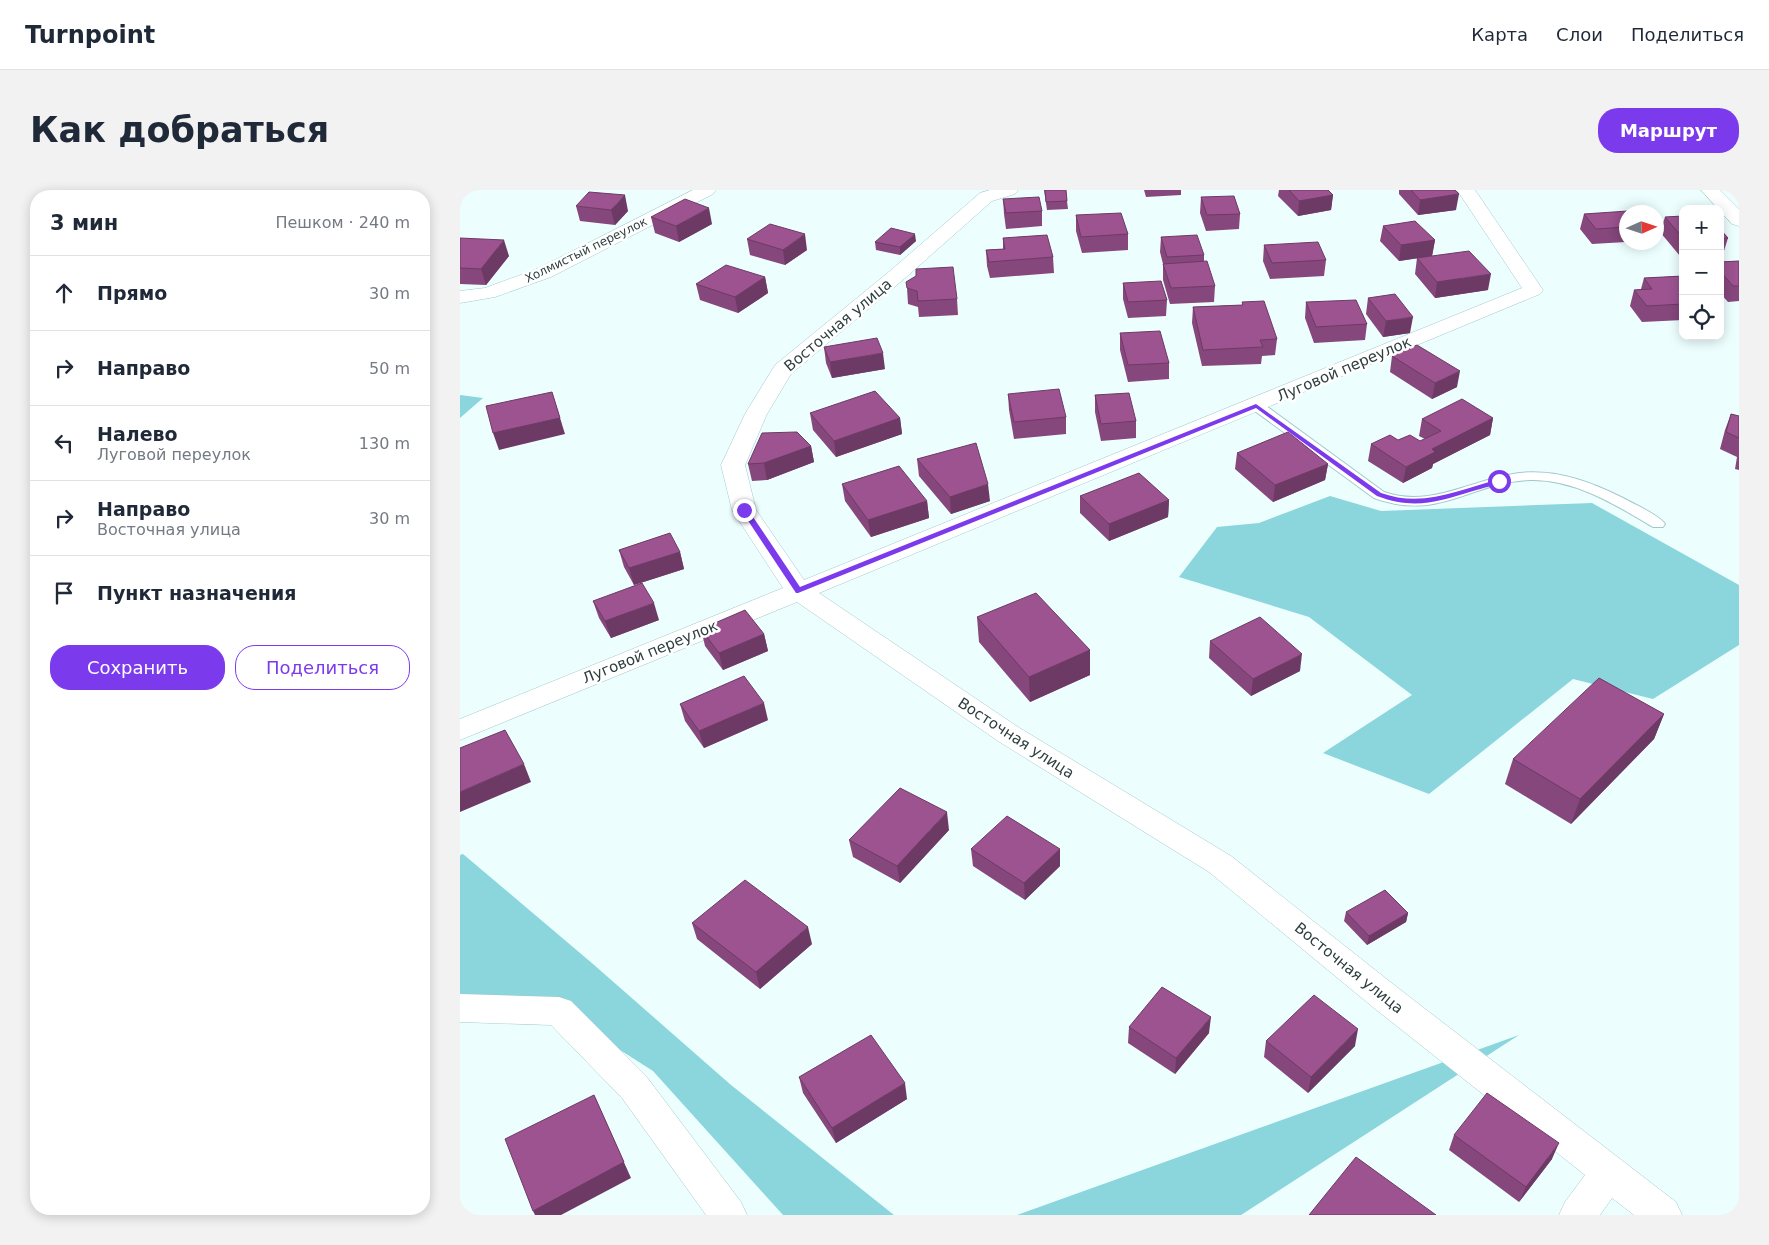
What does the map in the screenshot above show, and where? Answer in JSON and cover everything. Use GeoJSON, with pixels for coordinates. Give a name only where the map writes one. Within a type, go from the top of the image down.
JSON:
{"type":"FeatureCollection","features":[{"type":"Feature","properties":{"kind":"street","name":"Холмистый переулок"},"geometry":{"type":"LineString","coordinates":[[460,297],[488,293],[544,273],[707,190]]}},
{"type":"Feature","properties":{"kind":"street","name":"Луговой переулок"},"geometry":{"type":"LineString","coordinates":[[460,730],[1256,406],[1534,290],[1466,190]]}},
{"type":"Feature","properties":{"kind":"street"},"geometry":{"type":"LineString","coordinates":[[1710,190],[1739,220]]}},
{"type":"Feature","properties":{"kind":"street","name":"Восточная улица"},"geometry":{"type":"LineString","coordinates":[[990,192],[898,275],[783,370],[756,414],[733,465],[744,510],[798,591],[1008,734],[1220,864],[1663,1215]]}},
{"type":"Feature","properties":{"kind":"street"},"geometry":{"type":"LineString","coordinates":[[460,1008],[559,1011],[634,1087],[728,1215]]}},
{"type":"Feature","properties":{"kind":"street"},"geometry":{"type":"LineString","coordinates":[[1578,1215],[1608,1173]]}},
{"type":"Feature","properties":{"kind":"lane"},"geometry":{"type":"LineString","coordinates":[[1256,406],[1379,495],[1397,502],[1420,502],[1444,498],[1499,481],[1531,476],[1565,479],[1598,490],[1658,524]]}},
{"type":"Feature","properties":{"kind":"shaded area"},"geometry":{"type":"Polygon","coordinates":[[[460,395],[483,398],[460,418],[460,395]]]}},
{"type":"Feature","properties":{"kind":"shaded area"},"geometry":{"type":"Polygon","coordinates":[[[1330,496],[1381,511],[1592,503],[1739,585],[1739,645],[1653,699],[1573,679],[1429,794],[1323,753],[1412,695],[1309,617],[1179,577],[1217,527],[1259,523],[1330,496]]]}},
{"type":"Feature","properties":{"kind":"shaded area"},"geometry":{"type":"Polygon","coordinates":[[[463,854],[593,964],[731,1085],[894,1215],[783,1215],[653,1071],[559,1011],[460,1008],[460,855],[463,854]]]}},
{"type":"Feature","properties":{"kind":"shaded area"},"geometry":{"type":"Polygon","coordinates":[[[1519,1035],[1241,1215],[1017,1215],[1519,1035]]]}},
{"type":"Feature","properties":{"kind":"building"},"geometry":{"type":"Polygon","coordinates":[[[1045,190],[1066,190],[1067,201],[1046,202],[1045,190]]]}},
{"type":"Feature","properties":{"kind":"building"},"geometry":{"type":"Polygon","coordinates":[[[1289,190],[1328,190],[1333,195],[1299,201],[1289,190]]]}},
{"type":"Feature","properties":{"kind":"building"},"geometry":{"type":"Polygon","coordinates":[[[1411,190],[1455,190],[1459,194],[1420,200],[1411,190]]]}},
{"type":"Feature","properties":{"kind":"building"},"geometry":{"type":"Polygon","coordinates":[[[589,192],[625,195],[611,210],[576,206],[589,192]]]}},
{"type":"Feature","properties":{"kind":"building"},"geometry":{"type":"Polygon","coordinates":[[[1234,196],[1240,214],[1207,215],[1201,197],[1234,196]]]}},
{"type":"Feature","properties":{"kind":"building"},"geometry":{"type":"Polygon","coordinates":[[[1039,197],[1042,211],[1006,213],[1003,199],[1039,197]]]}},
{"type":"Feature","properties":{"kind":"building"},"geometry":{"type":"Polygon","coordinates":[[[685,199],[709,208],[676,226],[651,217],[685,199]]]}},
{"type":"Feature","properties":{"kind":"building"},"geometry":{"type":"Polygon","coordinates":[[[1619,212],[1619,227],[1596,229],[1584,214],[1619,212]]]}},
{"type":"Feature","properties":{"kind":"building"},"geometry":{"type":"Polygon","coordinates":[[[1121,213],[1128,234],[1081,237],[1076,215],[1121,213]]]}},
{"type":"Feature","properties":{"kind":"building"},"geometry":{"type":"Polygon","coordinates":[[[1679,216],[1679,233],[1665,217],[1679,216]]]}},
{"type":"Feature","properties":{"kind":"building"},"geometry":{"type":"Polygon","coordinates":[[[1415,221],[1435,240],[1401,245],[1383,226],[1415,221]]]}},
{"type":"Feature","properties":{"kind":"building"},"geometry":{"type":"Polygon","coordinates":[[[770,224],[805,234],[783,250],[747,239],[770,224]]]}},
{"type":"Feature","properties":{"kind":"building"},"geometry":{"type":"Polygon","coordinates":[[[891,228],[915,234],[900,247],[875,242],[891,228]]]}},
{"type":"Feature","properties":{"kind":"building"},"geometry":{"type":"Polygon","coordinates":[[[1047,235],[1053,257],[989,262],[986,250],[1005,249],[1003,238],[1047,235]]]}},
{"type":"Feature","properties":{"kind":"building"},"geometry":{"type":"Polygon","coordinates":[[[1197,235],[1204,255],[1167,257],[1161,237],[1197,235]]]}},
{"type":"Feature","properties":{"kind":"building"},"geometry":{"type":"Polygon","coordinates":[[[460,238],[504,240],[481,269],[460,268],[460,238]]]}},
{"type":"Feature","properties":{"kind":"building"},"geometry":{"type":"Polygon","coordinates":[[[1318,242],[1326,260],[1272,263],[1264,245],[1318,242]]]}},
{"type":"Feature","properties":{"kind":"building"},"geometry":{"type":"Polygon","coordinates":[[[1469,251],[1491,274],[1437,282],[1417,258],[1469,251]]]}},
{"type":"Feature","properties":{"kind":"building"},"geometry":{"type":"Polygon","coordinates":[[[1207,261],[1215,286],[1171,288],[1163,264],[1207,261]]]}},
{"type":"Feature","properties":{"kind":"building"},"geometry":{"type":"Polygon","coordinates":[[[1739,261],[1739,286],[1733,286],[1724,276],[1724,262],[1739,261]]]}},
{"type":"Feature","properties":{"kind":"building"},"geometry":{"type":"Polygon","coordinates":[[[726,265],[765,277],[735,297],[696,284],[726,265]]]}},
{"type":"Feature","properties":{"kind":"building"},"geometry":{"type":"Polygon","coordinates":[[[953,267],[957,299],[918,301],[917,291],[907,288],[906,282],[916,276],[916,269],[953,267]]]}},
{"type":"Feature","properties":{"kind":"building"},"geometry":{"type":"Polygon","coordinates":[[[1679,276],[1679,304],[1647,306],[1634,290],[1652,289],[1644,278],[1679,276]]]}},
{"type":"Feature","properties":{"kind":"building"},"geometry":{"type":"Polygon","coordinates":[[[1161,281],[1167,300],[1128,302],[1123,283],[1161,281]]]}},
{"type":"Feature","properties":{"kind":"building"},"geometry":{"type":"Polygon","coordinates":[[[1395,294],[1413,317],[1386,321],[1368,298],[1395,294]]]}},
{"type":"Feature","properties":{"kind":"building"},"geometry":{"type":"Polygon","coordinates":[[[1356,300],[1367,324],[1316,327],[1306,302],[1356,300]]]}},
{"type":"Feature","properties":{"kind":"building"},"geometry":{"type":"Polygon","coordinates":[[[1264,301],[1277,339],[1260,340],[1263,347],[1203,350],[1193,307],[1243,305],[1242,302],[1264,301]]]}},
{"type":"Feature","properties":{"kind":"building"},"geometry":{"type":"Polygon","coordinates":[[[1160,331],[1169,363],[1128,365],[1120,333],[1160,331]]]}},
{"type":"Feature","properties":{"kind":"building"},"geometry":{"type":"Polygon","coordinates":[[[877,338],[883,353],[830,362],[824,347],[877,338]]]}},
{"type":"Feature","properties":{"kind":"building"},"geometry":{"type":"Polygon","coordinates":[[[1417,345],[1460,371],[1435,383],[1392,356],[1417,345]]]}},
{"type":"Feature","properties":{"kind":"building"},"geometry":{"type":"Polygon","coordinates":[[[1059,389],[1066,417],[1014,422],[1008,394],[1059,389]]]}},
{"type":"Feature","properties":{"kind":"building"},"geometry":{"type":"Polygon","coordinates":[[[875,391],[900,418],[834,441],[810,413],[875,391]]]}},
{"type":"Feature","properties":{"kind":"building"},"geometry":{"type":"Polygon","coordinates":[[[552,392],[560,418],[493,433],[486,406],[552,392]]]}},
{"type":"Feature","properties":{"kind":"building"},"geometry":{"type":"Polygon","coordinates":[[[1129,393],[1136,421],[1101,424],[1095,395],[1129,393]]]}},
{"type":"Feature","properties":{"kind":"building"},"geometry":{"type":"Polygon","coordinates":[[[1462,399],[1493,418],[1432,449],[1435,452],[1406,467],[1371,444],[1390,435],[1398,440],[1410,435],[1420,441],[1441,431],[1422,419],[1462,399]]]}},
{"type":"Feature","properties":{"kind":"building"},"geometry":{"type":"Polygon","coordinates":[[[1731,414],[1739,416],[1739,438],[1726,432],[1731,414]]]}},
{"type":"Feature","properties":{"kind":"building"},"geometry":{"type":"Polygon","coordinates":[[[797,432],[811,446],[764,463],[748,464],[762,433],[797,432]]]}},
{"type":"Feature","properties":{"kind":"building"},"geometry":{"type":"Polygon","coordinates":[[[1288,432],[1328,464],[1275,485],[1237,453],[1288,432]]]}},
{"type":"Feature","properties":{"kind":"building"},"geometry":{"type":"Polygon","coordinates":[[[976,443],[988,484],[950,497],[917,459],[976,443]]]}},
{"type":"Feature","properties":{"kind":"building"},"geometry":{"type":"Polygon","coordinates":[[[899,466],[927,501],[868,520],[842,484],[899,466]]]}},
{"type":"Feature","properties":{"kind":"building"},"geometry":{"type":"Polygon","coordinates":[[[1139,473],[1169,500],[1109,524],[1080,496],[1139,473]]]}},
{"type":"Feature","properties":{"kind":"building"},"geometry":{"type":"Polygon","coordinates":[[[670,533],[680,552],[629,568],[619,550],[670,533]]]}},
{"type":"Feature","properties":{"kind":"building"},"geometry":{"type":"Polygon","coordinates":[[[642,583],[654,603],[605,621],[593,601],[642,583]]]}},
{"type":"Feature","properties":{"kind":"building"},"geometry":{"type":"Polygon","coordinates":[[[1036,593],[1090,650],[1029,677],[977,617],[1036,593]]]}},
{"type":"Feature","properties":{"kind":"building"},"geometry":{"type":"Polygon","coordinates":[[[745,610],[764,634],[719,653],[701,629],[745,610]]]}},
{"type":"Feature","properties":{"kind":"building"},"geometry":{"type":"Polygon","coordinates":[[[1260,617],[1302,654],[1253,679],[1210,641],[1260,617]]]}},
{"type":"Feature","properties":{"kind":"building"},"geometry":{"type":"Polygon","coordinates":[[[744,676],[764,703],[699,731],[680,704],[744,676]]]}},
{"type":"Feature","properties":{"kind":"building"},"geometry":{"type":"Polygon","coordinates":[[[1599,678],[1664,714],[1580,799],[1513,759],[1599,678]]]}},
{"type":"Feature","properties":{"kind":"building"},"geometry":{"type":"Polygon","coordinates":[[[505,730],[524,764],[460,792],[460,748],[505,730]]]}},
{"type":"Feature","properties":{"kind":"building"},"geometry":{"type":"Polygon","coordinates":[[[900,788],[947,812],[897,866],[849,840],[900,788]]]}},
{"type":"Feature","properties":{"kind":"building"},"geometry":{"type":"Polygon","coordinates":[[[1007,816],[1060,849],[1024,883],[971,849],[1007,816]]]}},
{"type":"Feature","properties":{"kind":"building"},"geometry":{"type":"Polygon","coordinates":[[[745,880],[808,927],[756,972],[692,923],[745,880]]]}},
{"type":"Feature","properties":{"kind":"building"},"geometry":{"type":"Polygon","coordinates":[[[1385,890],[1408,913],[1369,936],[1346,912],[1385,890]]]}},
{"type":"Feature","properties":{"kind":"building"},"geometry":{"type":"Polygon","coordinates":[[[1162,987],[1211,1017],[1176,1058],[1129,1027],[1162,987]]]}},
{"type":"Feature","properties":{"kind":"building"},"geometry":{"type":"Polygon","coordinates":[[[1314,995],[1358,1029],[1311,1077],[1266,1041],[1314,995]]]}},
{"type":"Feature","properties":{"kind":"building"},"geometry":{"type":"Polygon","coordinates":[[[871,1035],[905,1083],[832,1128],[799,1077],[871,1035]]]}},
{"type":"Feature","properties":{"kind":"building"},"geometry":{"type":"Polygon","coordinates":[[[1487,1093],[1559,1143],[1526,1187],[1454,1135],[1487,1093]]]}},
{"type":"Feature","properties":{"kind":"building"},"geometry":{"type":"Polygon","coordinates":[[[594,1095],[624,1162],[533,1211],[505,1139],[594,1095]]]}},
{"type":"Feature","properties":{"kind":"building"},"geometry":{"type":"Polygon","coordinates":[[[1356,1157],[1436,1215],[1309,1215],[1356,1157]]]}},
{"type":"Feature","properties":{"kind":"route"},"geometry":{"type":"LineString","coordinates":[[744,510],[798,591],[1256,406],[1379,495],[1397,502],[1420,502],[1444,498],[1499,481]]}}]}
